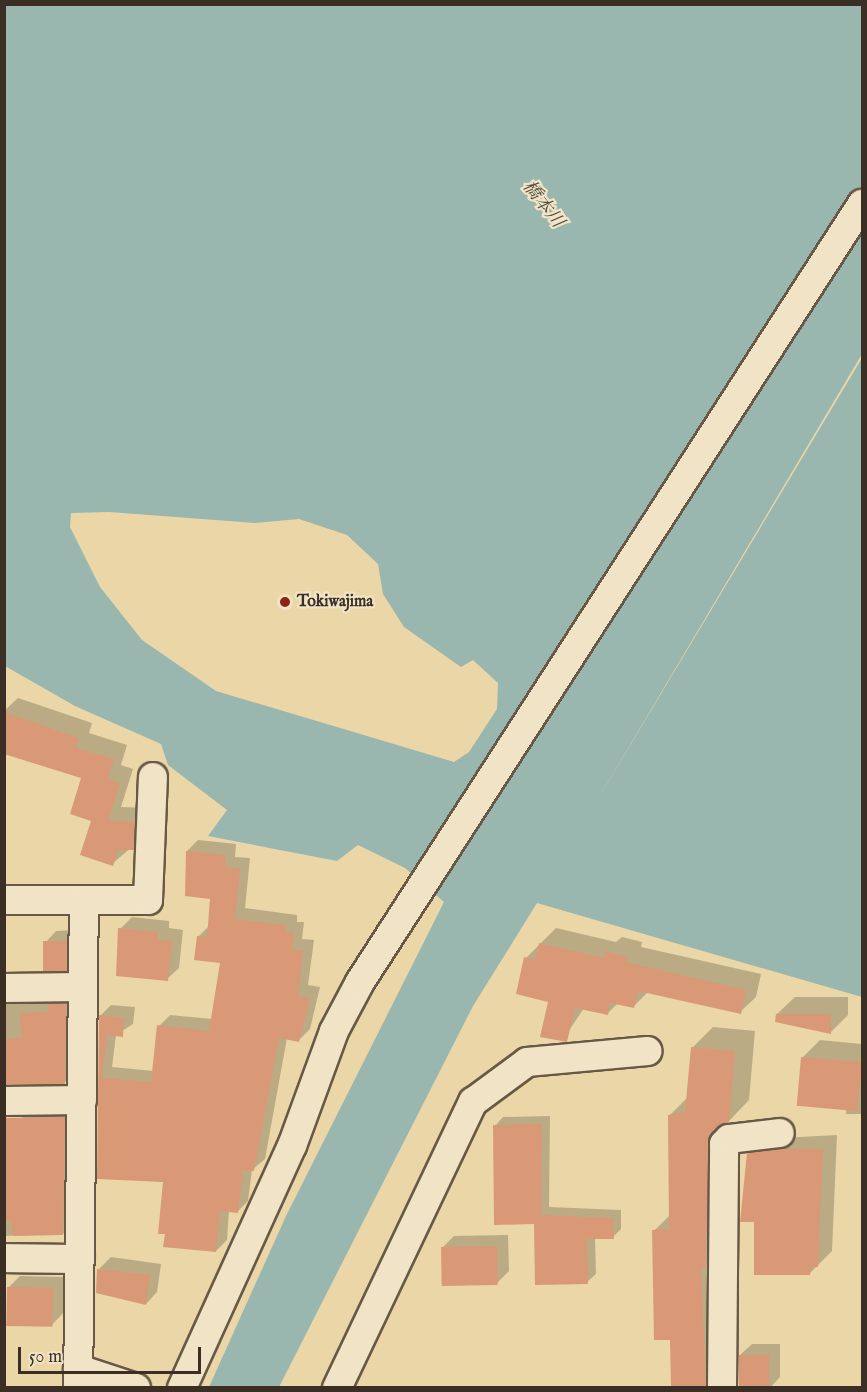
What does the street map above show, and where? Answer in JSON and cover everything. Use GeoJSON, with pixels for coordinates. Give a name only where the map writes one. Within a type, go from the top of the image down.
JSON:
{"type":"FeatureCollection","features":[{"type":"Feature","properties":{"kind":"street"},"geometry":{"type":"LineString","coordinates":[[182,1388],[292,1146],[334,1031],[413,898],[862,204]]}},
{"type":"Feature","properties":{"kind":"street"},"geometry":{"type":"LineString","coordinates":[[4,900],[147,900],[153,777]]}},
{"type":"Feature","properties":{"kind":"street"},"geometry":{"type":"LineString","coordinates":[[84,900],[78,1378],[136,1388]]}},
{"type":"Feature","properties":{"kind":"street"},"geometry":{"type":"LineString","coordinates":[[4,988],[83,987]]}},
{"type":"Feature","properties":{"kind":"street"},"geometry":{"type":"LineString","coordinates":[[337,1388],[473,1102],[527,1062],[648,1051]]}},
{"type":"Feature","properties":{"kind":"street"},"geometry":{"type":"LineString","coordinates":[[4,1101],[82,1100]]}},
{"type":"Feature","properties":{"kind":"street"},"geometry":{"type":"LineString","coordinates":[[722,1388],[724,1144],[729,1139],[780,1133]]}},
{"type":"Feature","properties":{"kind":"street"},"geometry":{"type":"LineString","coordinates":[[4,1258],[80,1258]]}},
{"type":"Feature","properties":{"kind":"water","name":"橋本川"},"geometry":{"type":"Polygon","coordinates":[[[5,5],[862,5],[862,354],[592,809],[862,358],[862,997],[537,903],[473,1006],[279,1387],[209,1387],[286,1216],[444,902],[405,868],[358,845],[337,861],[208,836],[227,810],[168,765],[161,744],[75,706],[5,666],[5,5]],[[109,512],[71,513],[70,527],[100,587],[142,640],[216,691],[454,762],[469,752],[497,709],[498,683],[473,660],[461,667],[404,627],[383,594],[378,564],[347,535],[299,519],[255,523],[109,512]]]}},
{"type":"Feature","properties":{"kind":"building"},"geometry":{"type":"Polygon","coordinates":[[[4,712],[79,738],[76,748],[114,759],[108,779],[120,783],[108,821],[135,822],[134,850],[118,850],[113,866],[80,855],[91,821],[70,814],[81,778],[4,754],[4,712]]]}},
{"type":"Feature","properties":{"kind":"building"},"geometry":{"type":"Polygon","coordinates":[[[186,851],[226,855],[225,867],[240,869],[235,919],[287,925],[286,932],[294,933],[292,949],[303,951],[298,996],[310,998],[299,1042],[279,1038],[254,1171],[243,1170],[238,1213],[220,1211],[216,1252],[163,1247],[165,1234],[158,1234],[163,1182],[97,1179],[99,1015],[124,1018],[123,1037],[107,1035],[102,1078],[151,1082],[157,1025],[209,1031],[220,963],[194,960],[197,936],[207,937],[210,899],[185,896],[186,851]]]}},
{"type":"Feature","properties":{"kind":"building"},"geometry":{"type":"Polygon","coordinates":[[[118,928],[158,932],[158,940],[172,941],[168,981],[116,976],[118,928]]]}},
{"type":"Feature","properties":{"kind":"building"},"geometry":{"type":"Polygon","coordinates":[[[43,941],[67,941],[67,971],[43,971],[43,941]]]}},
{"type":"Feature","properties":{"kind":"building"},"geometry":{"type":"Polygon","coordinates":[[[539,943],[604,958],[605,951],[628,957],[626,962],[746,990],[741,1014],[638,991],[634,1008],[610,1003],[608,1015],[575,1008],[567,1042],[540,1037],[548,1002],[516,994],[524,957],[535,960],[539,943]]]}},
{"type":"Feature","properties":{"kind":"building"},"geometry":{"type":"Polygon","coordinates":[[[48,1004],[66,1004],[65,1084],[4,1084],[4,1039],[21,1038],[20,1013],[49,1012],[48,1004]]]}},
{"type":"Feature","properties":{"kind":"building"},"geometry":{"type":"Polygon","coordinates":[[[776,1014],[831,1014],[831,1034],[775,1022],[776,1014]]]}},
{"type":"Feature","properties":{"kind":"building"},"geometry":{"type":"Polygon","coordinates":[[[691,1047],[735,1051],[729,1122],[712,1132],[708,1144],[706,1267],[701,1267],[706,1386],[671,1386],[670,1340],[654,1340],[652,1230],[669,1229],[668,1115],[685,1112],[691,1047]]]}},
{"type":"Feature","properties":{"kind":"building"},"geometry":{"type":"Polygon","coordinates":[[[801,1057],[862,1062],[857,1111],[797,1106],[801,1057]]]}},
{"type":"Feature","properties":{"kind":"building"},"geometry":{"type":"Polygon","coordinates":[[[65,1117],[63,1235],[13,1236],[11,1220],[4,1220],[4,1118],[65,1117]]]}},
{"type":"Feature","properties":{"kind":"building"},"geometry":{"type":"Polygon","coordinates":[[[542,1124],[541,1215],[613,1218],[614,1239],[587,1239],[588,1284],[535,1285],[534,1224],[494,1225],[493,1125],[542,1124]]]}},
{"type":"Feature","properties":{"kind":"building"},"geometry":{"type":"Polygon","coordinates":[[[784,1149],[823,1149],[818,1267],[811,1267],[810,1275],[754,1275],[754,1222],[740,1222],[747,1153],[784,1149]]]}},
{"type":"Feature","properties":{"kind":"building"},"geometry":{"type":"Polygon","coordinates":[[[497,1246],[498,1285],[442,1286],[441,1247],[497,1246]]]}},
{"type":"Feature","properties":{"kind":"building"},"geometry":{"type":"Polygon","coordinates":[[[97,1269],[150,1275],[146,1305],[96,1293],[97,1269]]]}},
{"type":"Feature","properties":{"kind":"building"},"geometry":{"type":"Polygon","coordinates":[[[7,1287],[53,1288],[52,1327],[6,1326],[7,1287]]]}},
{"type":"Feature","properties":{"kind":"building"},"geometry":{"type":"Polygon","coordinates":[[[739,1355],[769,1355],[769,1388],[739,1388],[739,1355]]]}},
{"type":"Feature","properties":{"kind":"place","name":"Tokiwajima"},"geometry":{"type":"Point","coordinates":[285,602]}}]}
